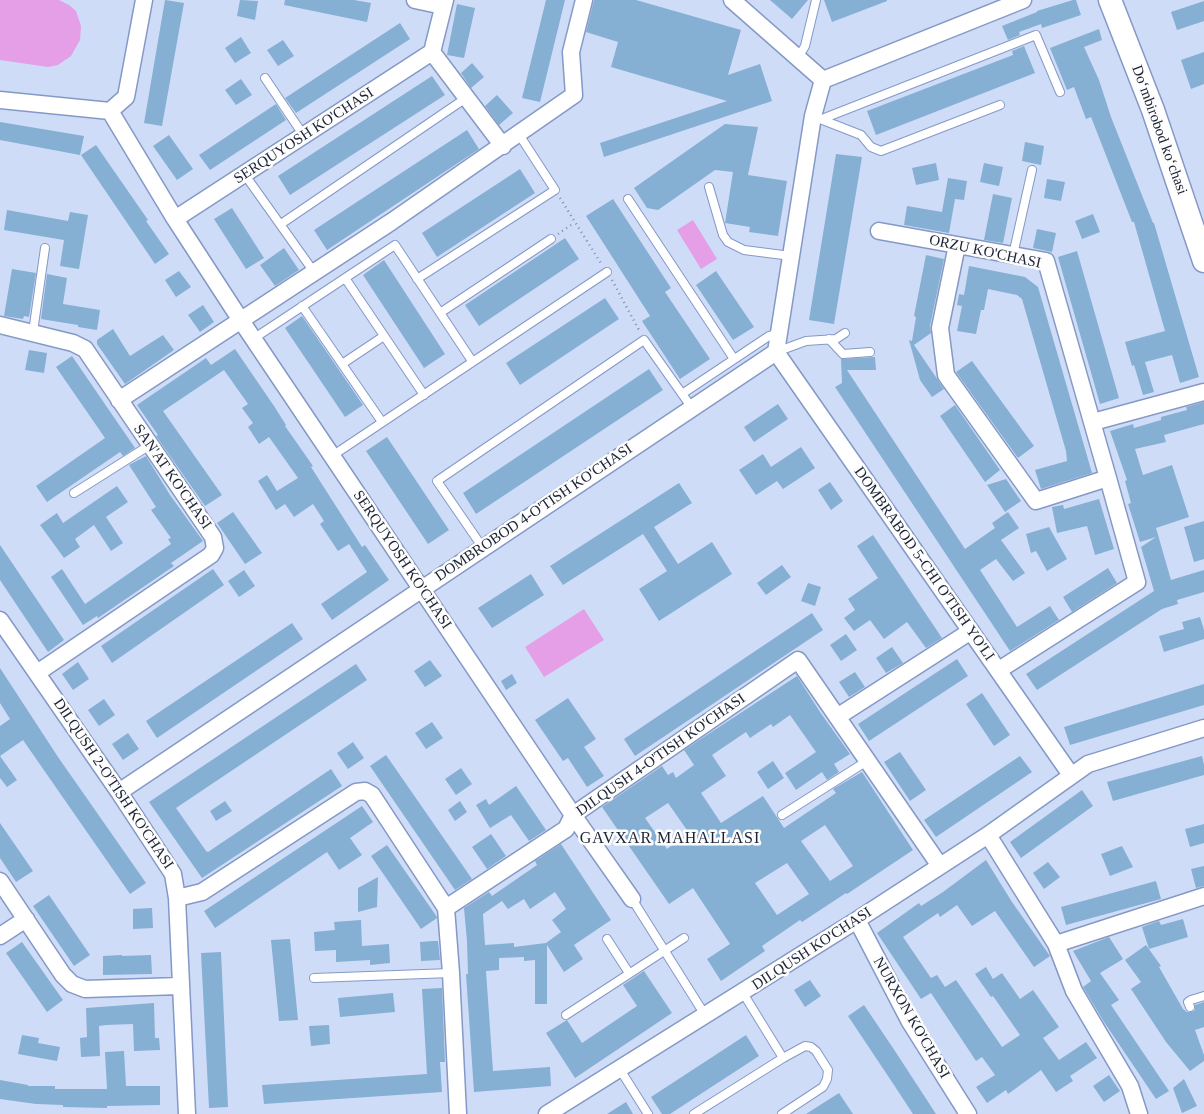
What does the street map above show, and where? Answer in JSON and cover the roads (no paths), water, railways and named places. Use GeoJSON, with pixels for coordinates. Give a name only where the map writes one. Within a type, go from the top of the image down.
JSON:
{"type":"FeatureCollection","features":[{"type":"Feature","properties":{"kind":"main road","name":"Doʻmbirobod koʻchasi"},"geometry":{"type":"LineString","coordinates":[[1110,0],[1153,110],[1204,261]]}},
{"type":"Feature","properties":{"kind":"main road","name":"Doʻmbirobod koʻchasi"},"geometry":{"type":"LineString","coordinates":[[1122,0],[1204,227]]}},
{"type":"Feature","properties":{"kind":"street"},"geometry":{"type":"LineString","coordinates":[[0,100],[110,111],[126,97],[144,0]]}},
{"type":"Feature","properties":{"kind":"street"},"geometry":{"type":"LineString","coordinates":[[415,0],[444,3],[432,52],[503,146]]}},
{"type":"Feature","properties":{"kind":"street"},"geometry":{"type":"LineString","coordinates":[[119,400],[240,319],[391,222],[574,96],[571,52],[584,0]]}},
{"type":"Feature","properties":{"kind":"street"},"geometry":{"type":"LineString","coordinates":[[732,0],[823,80]]}},
{"type":"Feature","properties":{"kind":"street"},"geometry":{"type":"LineString","coordinates":[[823,80],[1024,0]]}},
{"type":"Feature","properties":{"kind":"street","name":"SERQUYOSH KO'CHASI"},"geometry":{"type":"LineString","coordinates":[[176,219],[432,52]]}},
{"type":"Feature","properties":{"kind":"street"},"geometry":{"type":"LineString","coordinates":[[776,352],[791,256],[823,80]]}},
{"type":"Feature","properties":{"kind":"street","name":"SERQUYOSH KO'CHASI"},"geometry":{"type":"LineString","coordinates":[[110,111],[253,339],[573,815],[632,898]]}},
{"type":"Feature","properties":{"kind":"street","name":"ORZU KO'CHASI"},"geometry":{"type":"LineString","coordinates":[[879,231],[1046,261],[1093,422],[1136,582],[999,670]]}},
{"type":"Feature","properties":{"kind":"street"},"geometry":{"type":"LineString","coordinates":[[957,244],[940,328],[946,375],[1036,501],[1108,478]]}},
{"type":"Feature","properties":{"kind":"street","name":"SAN'AT KO'CHASI"},"geometry":{"type":"LineString","coordinates":[[0,325],[73,343],[85,349],[213,537],[215,548],[211,555],[37,673]]}},
{"type":"Feature","properties":{"kind":"street","name":"DOMBROBOD 4-O'TISH KO'CHASI"},"geometry":{"type":"LineString","coordinates":[[119,792],[776,352]]}},
{"type":"Feature","properties":{"kind":"street","name":"DOMBRABOD 5-CHI O'TISH YO'LI"},"geometry":{"type":"LineString","coordinates":[[776,352],[1071,775]]}},
{"type":"Feature","properties":{"kind":"street"},"geometry":{"type":"LineString","coordinates":[[1093,422],[1204,392]]}},
{"type":"Feature","properties":{"kind":"street","name":"DILQUSH 2-O'TISH KO'CHASI"},"geometry":{"type":"LineString","coordinates":[[0,620],[174,874],[177,898],[187,1114]]}},
{"type":"Feature","properties":{"kind":"street"},"geometry":{"type":"LineString","coordinates":[[838,717],[972,631]]}},
{"type":"Feature","properties":{"kind":"street","name":"DILQUSH 4-O'TISH KO'CHASI"},"geometry":{"type":"LineString","coordinates":[[446,908],[566,829],[573,815],[798,660],[940,866]]}},
{"type":"Feature","properties":{"kind":"street","name":"DILQUSH KO'CHASI"},"geometry":{"type":"LineString","coordinates":[[548,1114],[857,920],[988,835],[1088,764],[1204,728]]}},
{"type":"Feature","properties":{"kind":"street"},"geometry":{"type":"LineString","coordinates":[[177,898],[202,892],[356,792],[365,791],[372,795],[446,908],[458,1114]]}},
{"type":"Feature","properties":{"kind":"street"},"geometry":{"type":"LineString","coordinates":[[988,835],[1056,944],[1074,991],[1130,1086],[1139,1114]]}},
{"type":"Feature","properties":{"kind":"street"},"geometry":{"type":"LineString","coordinates":[[0,881],[63,975],[72,984],[85,989],[180,986]]}},
{"type":"Feature","properties":{"kind":"street"},"geometry":{"type":"LineString","coordinates":[[1056,944],[1204,896]]}},
{"type":"Feature","properties":{"kind":"street"},"geometry":{"type":"LineString","coordinates":[[0,936],[26,919]]}},
{"type":"Feature","properties":{"kind":"street","name":"NURXON KO'CHASI"},"geometry":{"type":"LineString","coordinates":[[857,920],[910,1022],[968,1114]]}},
{"type":"Feature","properties":{"kind":"lane"},"geometry":{"type":"LineString","coordinates":[[798,58],[805,46],[816,0]]}},
{"type":"Feature","properties":{"kind":"lane"},"geometry":{"type":"LineString","coordinates":[[817,118],[1036,35],[1060,92]]}},
{"type":"Feature","properties":{"kind":"lane"},"geometry":{"type":"LineString","coordinates":[[265,78],[304,136]]}},
{"type":"Feature","properties":{"kind":"lane"},"geometry":{"type":"LineString","coordinates":[[281,224],[466,98]]}},
{"type":"Feature","properties":{"kind":"lane"},"geometry":{"type":"LineString","coordinates":[[817,118],[861,135],[871,147],[881,152],[1000,105]]}},
{"type":"Feature","properties":{"kind":"lane"},"geometry":{"type":"LineString","coordinates":[[417,279],[555,190],[518,133]]}},
{"type":"Feature","properties":{"kind":"lane"},"geometry":{"type":"LineString","coordinates":[[1013,255],[1032,170]]}},
{"type":"Feature","properties":{"kind":"lane"},"geometry":{"type":"LineString","coordinates":[[245,175],[314,272]]}},
{"type":"Feature","properties":{"kind":"lane"},"geometry":{"type":"LineString","coordinates":[[709,187],[722,235],[728,242],[744,250],[791,256]]}},
{"type":"Feature","properties":{"kind":"lane"},"geometry":{"type":"LineString","coordinates":[[628,199],[734,359]]}},
{"type":"Feature","properties":{"kind":"lane"},"geometry":{"type":"LineString","coordinates":[[440,313],[551,239]]}},
{"type":"Feature","properties":{"kind":"lane"},"geometry":{"type":"LineString","coordinates":[[253,339],[395,245],[472,361]]}},
{"type":"Feature","properties":{"kind":"lane"},"geometry":{"type":"LineString","coordinates":[[33,332],[45,248]]}},
{"type":"Feature","properties":{"kind":"lane"},"geometry":{"type":"LineString","coordinates":[[332,456],[607,272]]}},
{"type":"Feature","properties":{"kind":"lane"},"geometry":{"type":"LineString","coordinates":[[345,278],[424,395]]}},
{"type":"Feature","properties":{"kind":"lane"},"geometry":{"type":"LineString","coordinates":[[302,306],[382,422]]}},
{"type":"Feature","properties":{"kind":"lane"},"geometry":{"type":"LineString","coordinates":[[682,394],[769,336],[779,333]]}},
{"type":"Feature","properties":{"kind":"lane"},"geometry":{"type":"LineString","coordinates":[[776,352],[806,341],[836,339],[845,333]]}},
{"type":"Feature","properties":{"kind":"lane"},"geometry":{"type":"LineString","coordinates":[[342,364],[384,336]]}},
{"type":"Feature","properties":{"kind":"lane"},"geometry":{"type":"LineString","coordinates":[[829,339],[844,354],[870,352]]}},
{"type":"Feature","properties":{"kind":"lane"},"geometry":{"type":"LineString","coordinates":[[483,548],[437,481],[644,340],[692,408]]}},
{"type":"Feature","properties":{"kind":"lane"},"geometry":{"type":"LineString","coordinates":[[74,493],[150,445]]}},
{"type":"Feature","properties":{"kind":"lane"},"geometry":{"type":"LineString","coordinates":[[782,814],[867,761]]}},
{"type":"Feature","properties":{"kind":"lane"},"geometry":{"type":"LineString","coordinates":[[632,898],[706,1016]]}},
{"type":"Feature","properties":{"kind":"lane"},"geometry":{"type":"LineString","coordinates":[[566,1015],[684,938]]}},
{"type":"Feature","properties":{"kind":"lane"},"geometry":{"type":"LineString","coordinates":[[607,939],[630,973]]}},
{"type":"Feature","properties":{"kind":"lane"},"geometry":{"type":"LineString","coordinates":[[314,978],[451,972]]}},
{"type":"Feature","properties":{"kind":"lane"},"geometry":{"type":"LineString","coordinates":[[742,993],[783,1058]]}},
{"type":"Feature","properties":{"kind":"lane"},"geometry":{"type":"LineString","coordinates":[[1190,1007],[1188,1002],[1204,996]]}},
{"type":"Feature","properties":{"kind":"lane"},"geometry":{"type":"LineString","coordinates":[[694,1114],[805,1046],[816,1050],[828,1070],[827,1079],[823,1087],[782,1114]]}},
{"type":"Feature","properties":{"kind":"lane"},"geometry":{"type":"LineString","coordinates":[[619,1068],[648,1114]]}},
{"type":"Feature","properties":{"kind":"district","name":"GAVXAR MAHALLASI"},"geometry":{"type":"Point","coordinates":[670,839]}}]}
